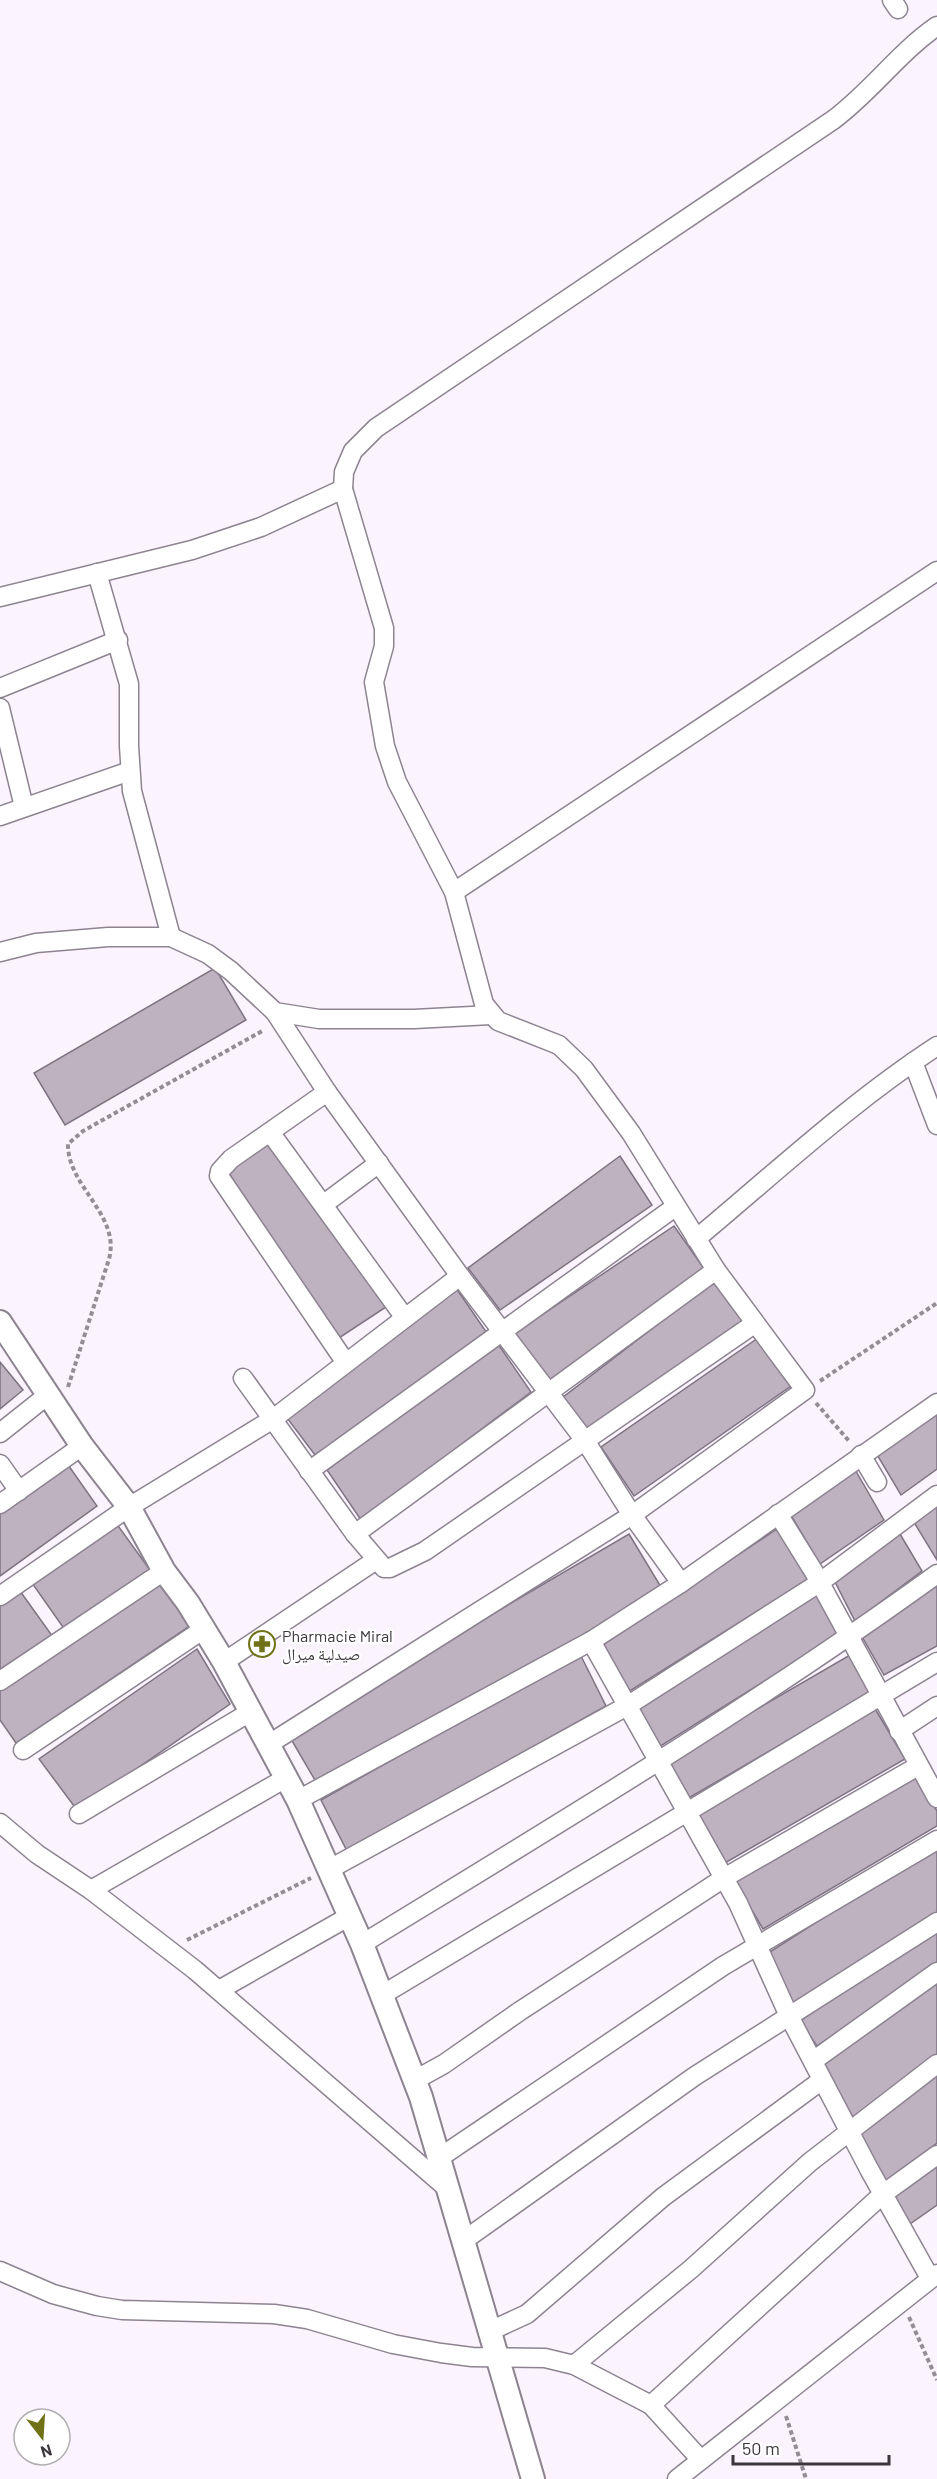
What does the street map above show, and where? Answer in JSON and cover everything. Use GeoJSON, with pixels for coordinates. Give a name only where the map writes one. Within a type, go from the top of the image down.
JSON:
{"type":"FeatureCollection","features":[{"type":"Feature","properties":{"kind":"street"},"geometry":{"type":"LineString","coordinates":[[269,1744],[633,1515],[805,1390],[716,1270],[631,1133],[572,1056],[545,1038],[509,1026],[491,1015],[478,990],[454,892],[397,782],[385,746],[374,682],[384,646],[384,628],[343,489],[344,472],[353,451],[376,428],[833,120],[853,105],[913,43],[937,26]]}},
{"type":"Feature","properties":{"kind":"street"},"geometry":{"type":"LineString","coordinates":[[0,597],[192,550],[261,527],[343,489]]}},
{"type":"Feature","properties":{"kind":"street"},"geometry":{"type":"LineString","coordinates":[[454,892],[937,571]]}},
{"type":"Feature","properties":{"kind":"street"},"geometry":{"type":"LineString","coordinates":[[97,573],[129,684],[132,791],[171,937]]}},
{"type":"Feature","properties":{"kind":"street"},"geometry":{"type":"LineString","coordinates":[[0,688],[118,640]]}},
{"type":"Feature","properties":{"kind":"street"},"geometry":{"type":"LineString","coordinates":[[0,708],[24,807]]}},
{"type":"Feature","properties":{"kind":"street"},"geometry":{"type":"LineString","coordinates":[[0,816],[130,771]]}},
{"type":"Feature","properties":{"kind":"street"},"geometry":{"type":"LineString","coordinates":[[0,952],[36,944],[108,937],[171,937],[208,954],[278,1017],[327,1092],[460,1276],[586,1442],[633,1515],[681,1583]]}},
{"type":"Feature","properties":{"kind":"street"},"geometry":{"type":"LineString","coordinates":[[278,1017],[414,1019],[491,1015]]}},
{"type":"Feature","properties":{"kind":"street"},"geometry":{"type":"LineString","coordinates":[[696,1239],[913,1062],[937,1046]]}},
{"type":"Feature","properties":{"kind":"street"},"geometry":{"type":"LineString","coordinates":[[913,1062],[937,1125]]}},
{"type":"Feature","properties":{"kind":"street"},"geometry":{"type":"LineString","coordinates":[[327,1092],[231,1159],[220,1171],[219,1176],[346,1363]]}},
{"type":"Feature","properties":{"kind":"street"},"geometry":{"type":"LineString","coordinates":[[270,1132],[405,1318]]}},
{"type":"Feature","properties":{"kind":"street"},"geometry":{"type":"LineString","coordinates":[[324,1204],[379,1164]]}},
{"type":"Feature","properties":{"kind":"street"},"geometry":{"type":"LineString","coordinates":[[309,1470],[675,1207]]}},
{"type":"Feature","properties":{"kind":"street"},"geometry":{"type":"LineString","coordinates":[[355,1534],[716,1270]]}},
{"type":"Feature","properties":{"kind":"street"},"geometry":{"type":"LineString","coordinates":[[0,1596],[129,1507],[273,1419],[460,1276]]}},
{"type":"Feature","properties":{"kind":"street"},"geometry":{"type":"LineString","coordinates":[[243,1378],[355,1534],[384,1568],[390,1568],[425,1551],[754,1324]]}},
{"type":"Feature","properties":{"kind":"street"},"geometry":{"type":"LineString","coordinates":[[3,1333],[55,1403],[82,1446],[129,1507],[164,1571],[224,1662],[298,1800],[362,1944],[415,2080],[533,2479]]}},
{"type":"Feature","properties":{"kind":"street"},"geometry":{"type":"LineString","coordinates":[[0,1433],[55,1403]]}},
{"type":"Feature","properties":{"kind":"street"},"geometry":{"type":"LineString","coordinates":[[298,1800],[360,1769],[591,1641],[681,1583],[937,1403]]}},
{"type":"Feature","properties":{"kind":"street"},"geometry":{"type":"LineString","coordinates":[[0,1504],[82,1446]]}},
{"type":"Feature","properties":{"kind":"street"},"geometry":{"type":"LineString","coordinates":[[861,1455],[877,1482]]}},
{"type":"Feature","properties":{"kind":"street"},"geometry":{"type":"LineString","coordinates":[[0,1464],[19,1491]]}},
{"type":"Feature","properties":{"kind":"street"},"geometry":{"type":"LineString","coordinates":[[328,1870],[627,1706],[819,1583],[937,1495]]}},
{"type":"Feature","properties":{"kind":"street"},"geometry":{"type":"LineString","coordinates":[[778,1514],[819,1583],[937,1798]]}},
{"type":"Feature","properties":{"kind":"street"},"geometry":{"type":"LineString","coordinates":[[224,1662],[376,1560]]}},
{"type":"Feature","properties":{"kind":"street"},"geometry":{"type":"LineString","coordinates":[[0,1681],[164,1571]]}},
{"type":"Feature","properties":{"kind":"street"},"geometry":{"type":"LineString","coordinates":[[362,1944],[658,1762],[849,1638],[937,1574]]}},
{"type":"Feature","properties":{"kind":"street"},"geometry":{"type":"LineString","coordinates":[[23,1750],[204,1629]]}},
{"type":"Feature","properties":{"kind":"street"},"geometry":{"type":"LineString","coordinates":[[591,1641],[724,1878],[789,2016],[883,2194],[934,2276],[676,2479]]}},
{"type":"Feature","properties":{"kind":"street"},"geometry":{"type":"LineString","coordinates":[[382,1995],[687,1811],[881,1698],[937,1662]]}},
{"type":"Feature","properties":{"kind":"street"},"geometry":{"type":"LineString","coordinates":[[900,1731],[937,1706]]}},
{"type":"Feature","properties":{"kind":"street"},"geometry":{"type":"LineString","coordinates":[[79,1815],[252,1712]]}},
{"type":"Feature","properties":{"kind":"street"},"geometry":{"type":"LineString","coordinates":[[415,2080],[452,2059],[520,2011],[724,1878],[918,1766]]}},
{"type":"Feature","properties":{"kind":"street"},"geometry":{"type":"LineString","coordinates":[[91,1890],[286,1778]]}},
{"type":"Feature","properties":{"kind":"street"},"geometry":{"type":"LineString","coordinates":[[0,1823],[37,1854],[91,1890],[219,1990],[322,2082],[448,2189]]}},
{"type":"Feature","properties":{"kind":"street"},"geometry":{"type":"LineString","coordinates":[[439,2158],[650,2015],[758,1947],[937,1840]]}},
{"type":"Feature","properties":{"kind":"street"},"geometry":{"type":"LineString","coordinates":[[219,1990],[350,1916]]}},
{"type":"Feature","properties":{"kind":"street"},"geometry":{"type":"LineString","coordinates":[[463,2241],[695,2076],[937,1922]]}},
{"type":"Feature","properties":{"kind":"street"},"geometry":{"type":"LineString","coordinates":[[813,2061],[937,1972]]}},
{"type":"Feature","properties":{"kind":"street"},"geometry":{"type":"LineString","coordinates":[[574,2365],[691,2269],[792,2177],[937,2064]]}},
{"type":"Feature","properties":{"kind":"street"},"geometry":{"type":"LineString","coordinates":[[488,2332],[527,2314],[663,2197],[822,2080]]}},
{"type":"Feature","properties":{"kind":"street"},"geometry":{"type":"LineString","coordinates":[[651,2405],[883,2194],[937,2155]]}},
{"type":"Feature","properties":{"kind":"street"},"geometry":{"type":"LineString","coordinates":[[0,2271],[53,2294],[97,2306],[122,2310],[274,2314],[307,2319],[417,2349],[471,2357],[545,2358],[574,2365],[651,2405],[701,2460]]}},
{"type":"Feature","properties":{"kind":"path"},"geometry":{"type":"LineString","coordinates":[[55,1403],[109,1259],[112,1240],[71,1162],[68,1144],[83,1131],[278,1017]]}},
{"type":"Feature","properties":{"kind":"path"},"geometry":{"type":"LineString","coordinates":[[861,1455],[805,1390],[937,1303]]}},
{"type":"Feature","properties":{"kind":"path"},"geometry":{"type":"LineString","coordinates":[[169,1951],[229,1917],[328,1870]]}},
{"type":"Feature","properties":{"kind":"path"},"geometry":{"type":"LineString","coordinates":[[902,2300],[937,2380]]}},
{"type":"Feature","properties":{"kind":"path"},"geometry":{"type":"LineString","coordinates":[[780,2398],[806,2479]]}},
{"type":"Feature","properties":{"kind":"building"},"geometry":{"type":"Polygon","coordinates":[[[215,968],[246,1020],[65,1125],[34,1073],[215,968]]]}},
{"type":"Feature","properties":{"kind":"building"},"geometry":{"type":"Polygon","coordinates":[[[269,1137],[386,1307],[336,1340],[225,1167],[269,1137]]]}},
{"type":"Feature","properties":{"kind":"building"},"geometry":{"type":"Polygon","coordinates":[[[620,1156],[652,1205],[500,1310],[468,1268],[620,1156]]]}},
{"type":"Feature","properties":{"kind":"building"},"geometry":{"type":"Polygon","coordinates":[[[674,1226],[705,1270],[547,1383],[515,1333],[674,1226]]]}},
{"type":"Feature","properties":{"kind":"building"},"geometry":{"type":"Polygon","coordinates":[[[718,1278],[745,1322],[586,1433],[562,1398],[718,1278]]]}},
{"type":"Feature","properties":{"kind":"building"},"geometry":{"type":"Polygon","coordinates":[[[456,1288],[489,1336],[315,1455],[284,1414],[456,1288]]]}},
{"type":"Feature","properties":{"kind":"building"},"geometry":{"type":"Polygon","coordinates":[[[758,1338],[791,1386],[634,1496],[601,1447],[758,1338]]]}},
{"type":"Feature","properties":{"kind":"building"},"geometry":{"type":"Polygon","coordinates":[[[498,1344],[531,1392],[361,1520],[327,1470],[498,1344]]]}},
{"type":"Feature","properties":{"kind":"building"},"geometry":{"type":"Polygon","coordinates":[[[0,1362],[23,1390],[0,1409],[0,1362]]]}},
{"type":"Feature","properties":{"kind":"building"},"geometry":{"type":"Polygon","coordinates":[[[937,1412],[937,1469],[901,1495],[876,1453],[937,1412]]]}},
{"type":"Feature","properties":{"kind":"building"},"geometry":{"type":"Polygon","coordinates":[[[66,1462],[97,1506],[0,1576],[0,1510],[66,1462]]]}},
{"type":"Feature","properties":{"kind":"building"},"geometry":{"type":"Polygon","coordinates":[[[853,1466],[884,1520],[820,1564],[789,1512],[853,1466]]]}},
{"type":"Feature","properties":{"kind":"building"},"geometry":{"type":"Polygon","coordinates":[[[937,1502],[937,1560],[912,1519],[937,1502]]]}},
{"type":"Feature","properties":{"kind":"building"},"geometry":{"type":"Polygon","coordinates":[[[116,1523],[150,1570],[65,1630],[32,1583],[116,1523]]]}},
{"type":"Feature","properties":{"kind":"building"},"geometry":{"type":"Polygon","coordinates":[[[777,1529],[810,1578],[625,1694],[600,1647],[777,1529]]]}},
{"type":"Feature","properties":{"kind":"building"},"geometry":{"type":"Polygon","coordinates":[[[629,1534],[664,1592],[319,1787],[288,1734],[629,1534]]]}},
{"type":"Feature","properties":{"kind":"building"},"geometry":{"type":"Polygon","coordinates":[[[900,1534],[922,1571],[855,1621],[834,1580],[900,1534]]]}},
{"type":"Feature","properties":{"kind":"building"},"geometry":{"type":"Polygon","coordinates":[[[162,1577],[194,1623],[16,1743],[0,1720],[0,1686],[162,1577]]]}},
{"type":"Feature","properties":{"kind":"building"},"geometry":{"type":"Polygon","coordinates":[[[937,1582],[937,1646],[884,1675],[861,1635],[937,1582]]]}},
{"type":"Feature","properties":{"kind":"building"},"geometry":{"type":"Polygon","coordinates":[[[20,1591],[53,1637],[0,1674],[0,1606],[20,1591]]]}},
{"type":"Feature","properties":{"kind":"building"},"geometry":{"type":"Polygon","coordinates":[[[816,1594],[838,1635],[659,1747],[635,1704],[816,1594]]]}},
{"type":"Feature","properties":{"kind":"building"},"geometry":{"type":"Polygon","coordinates":[[[197,1649],[230,1704],[77,1810],[39,1759],[197,1649]]]}},
{"type":"Feature","properties":{"kind":"building"},"geometry":{"type":"Polygon","coordinates":[[[580,1654],[606,1706],[347,1851],[321,1800],[580,1654]]]}},
{"type":"Feature","properties":{"kind":"building"},"geometry":{"type":"Polygon","coordinates":[[[850,1655],[871,1692],[687,1799],[666,1762],[850,1655]]]}},
{"type":"Feature","properties":{"kind":"building"},"geometry":{"type":"Polygon","coordinates":[[[874,1707],[905,1759],[725,1863],[696,1810],[874,1707]]]}},
{"type":"Feature","properties":{"kind":"building"},"geometry":{"type":"Polygon","coordinates":[[[914,1773],[937,1811],[937,1826],[763,1929],[734,1880],[914,1773]]]}},
{"type":"Feature","properties":{"kind":"building"},"geometry":{"type":"Polygon","coordinates":[[[937,1845],[937,1915],[790,2007],[765,1955],[937,1845]]]}},
{"type":"Feature","properties":{"kind":"building"},"geometry":{"type":"Polygon","coordinates":[[[937,1930],[937,1967],[817,2046],[800,2021],[937,1930]]]}},
{"type":"Feature","properties":{"kind":"building"},"geometry":{"type":"Polygon","coordinates":[[[937,1982],[937,2056],[853,2117],[823,2065],[937,1982]]]}},
{"type":"Feature","properties":{"kind":"building"},"geometry":{"type":"Polygon","coordinates":[[[937,2069],[937,2143],[885,2182],[854,2129],[937,2069]]]}},
{"type":"Feature","properties":{"kind":"building"},"geometry":{"type":"Polygon","coordinates":[[[937,2160],[937,2205],[910,2224],[891,2193],[937,2160]]]}},
{"type":"Feature","properties":{"kind":"place","name":"Pharmacie Miral صيدلية ميرال"},"geometry":{"type":"Point","coordinates":[262,1644]}}]}
